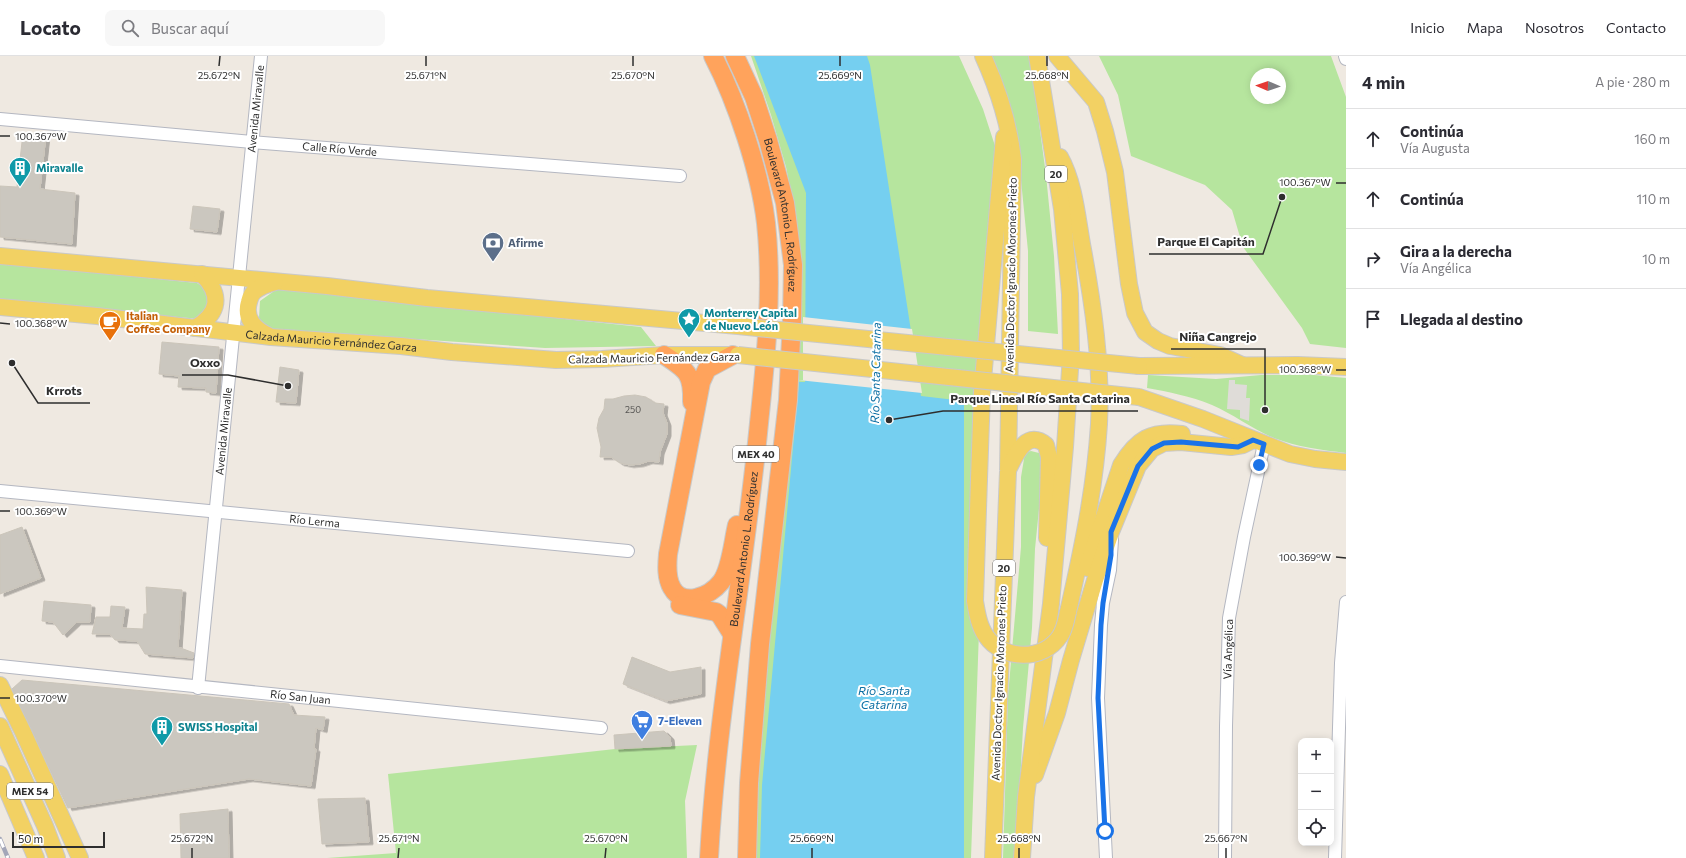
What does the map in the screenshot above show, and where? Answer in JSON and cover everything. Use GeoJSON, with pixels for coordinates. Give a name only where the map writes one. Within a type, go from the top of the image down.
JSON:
{"type":"FeatureCollection","features":[{"type":"Feature","properties":{"kind":"highway","name":"Boulevard Antonio L. Rodríguez"},"geometry":{"type":"LineString","coordinates":[[709,858],[711,818],[724,691],[755,463],[765,365],[769,300],[769,261],[766,221],[757,176],[731,97],[713,56]]}},
{"type":"Feature","properties":{"kind":"highway","name":"Boulevard Antonio L. Rodríguez"},"geometry":{"type":"LineString","coordinates":[[735,56],[754,97],[768,140],[785,203],[793,265],[788,400],[760,644],[749,783],[746,858]]}},
{"type":"Feature","properties":{"kind":"highway"},"geometry":{"type":"LineString","coordinates":[[664,355],[684,369],[688,374],[692,386],[689,420],[659,556],[659,581],[666,594],[677,603],[690,608],[710,610],[720,615],[732,634]]}},
{"type":"Feature","properties":{"kind":"highway"},"geometry":{"type":"LineString","coordinates":[[736,355],[707,369],[701,382],[668,554],[668,578],[671,587],[681,597],[692,599],[704,596],[712,592],[722,581],[728,567],[740,508],[755,463]]}},
{"type":"Feature","properties":{"kind":"main road","name":"Avenida Doctor Ignacio Morones Prieto"},"geometry":{"type":"LineString","coordinates":[[983,56],[993,77],[1007,122],[1013,159],[1008,472],[993,858]]}},
{"type":"Feature","properties":{"kind":"main road","name":"20"},"geometry":{"type":"LineString","coordinates":[[1022,858],[1026,797],[1050,604],[1066,448],[1071,354],[1070,294],[1062,209],[1037,56]]}},
{"type":"Feature","properties":{"kind":"main road"},"geometry":{"type":"LineString","coordinates":[[1057,56],[1096,102],[1106,131],[1115,172],[1129,284],[1135,313],[1145,332],[1158,341],[1170,346],[1220,355],[1242,365]]}},
{"type":"Feature","properties":{"kind":"main road"},"geometry":{"type":"LineString","coordinates":[[1007,122],[1002,151],[995,251],[982,392],[975,601],[981,627],[987,638],[1000,649],[1012,655],[1038,653],[1049,648],[1060,636],[1068,612],[1084,536],[1092,491],[1097,442],[1099,406],[1098,371],[1093,313],[1085,259],[1068,177],[1063,162],[1051,142]]}},
{"type":"Feature","properties":{"kind":"main road"},"geometry":{"type":"LineString","coordinates":[[0,256],[276,281],[427,298],[738,326],[1139,366],[1298,365],[1346,367]]}},
{"type":"Feature","properties":{"kind":"main road"},"geometry":{"type":"LineString","coordinates":[[195,328],[206,321],[214,310],[215,303],[215,296],[211,284],[202,274]]}},
{"type":"Feature","properties":{"kind":"main road"},"geometry":{"type":"LineString","coordinates":[[269,336],[256,328],[252,323],[247,309],[254,292],[276,281]]}},
{"type":"Feature","properties":{"kind":"main road","name":"Calzada Mauricio Fernández Garza"},"geometry":{"type":"LineString","coordinates":[[0,307],[97,316],[269,336],[556,360],[664,355],[736,355],[1139,397],[1168,406],[1290,454],[1316,459],[1346,462]]}},
{"type":"Feature","properties":{"kind":"main road"},"geometry":{"type":"LineString","coordinates":[[1068,612],[1075,604],[1080,591],[1095,541],[1121,465],[1128,453],[1137,443],[1158,433],[1170,432],[1194,436],[1216,445]]}},
{"type":"Feature","properties":{"kind":"main road"},"geometry":{"type":"LineString","coordinates":[[1008,472],[1024,444],[1030,440],[1039,440],[1046,445],[1049,457],[1047,554],[1050,604]]}},
{"type":"Feature","properties":{"kind":"main road"},"geometry":{"type":"LineString","coordinates":[[1026,797],[1057,714],[1073,653],[1111,532],[1138,466],[1152,449],[1170,442],[1238,447],[1258,442]]}},
{"type":"Feature","properties":{"kind":"main road"},"geometry":{"type":"LineString","coordinates":[[0,685],[80,858]]}},
{"type":"Feature","properties":{"kind":"main road","name":"MEX 54"},"geometry":{"type":"LineString","coordinates":[[0,726],[45,826],[57,858]]}},
{"type":"Feature","properties":{"kind":"main road","name":"MEX 54"},"geometry":{"type":"LineString","coordinates":[[0,774],[36,858]]}},
{"type":"Feature","properties":{"kind":"street","name":"Avenida Miravalle"},"geometry":{"type":"LineString","coordinates":[[198,688],[261,56]]}},
{"type":"Feature","properties":{"kind":"street","name":"Calle Río Verde"},"geometry":{"type":"LineString","coordinates":[[0,119],[252,142],[680,176]]}},
{"type":"Feature","properties":{"kind":"street","name":"Vía Angélica"},"geometry":{"type":"LineString","coordinates":[[1225,858],[1226,726],[1230,618],[1258,442]]}},
{"type":"Feature","properties":{"kind":"street","name":"Río Lerma"},"geometry":{"type":"LineString","coordinates":[[0,491],[628,551]]}},
{"type":"Feature","properties":{"kind":"street"},"geometry":{"type":"LineString","coordinates":[[1106,858],[1098,691],[1103,603],[1111,555],[1111,532]]}},
{"type":"Feature","properties":{"kind":"street"},"geometry":{"type":"LineString","coordinates":[[1335,858],[1341,823],[1341,663],[1346,602]]}},
{"type":"Feature","properties":{"kind":"street","name":"Río San Juan"},"geometry":{"type":"LineString","coordinates":[[0,666],[198,688],[601,728]]}},
{"type":"Feature","properties":{"kind":"green space","name":"Río Santa Catarina"},"geometry":{"type":"Polygon","coordinates":[[[751,56],[959,56],[983,109],[996,149],[971,858],[754,858],[759,733],[801,315],[801,257],[794,207],[786,167],[771,115],[751,56]]]}},
{"type":"Feature","properties":{"kind":"green space"},"geometry":{"type":"Polygon","coordinates":[[[991,56],[1030,56],[1046,175],[1054,256],[1058,334],[1028,331],[1028,251],[1020,170],[991,56]]]}},
{"type":"Feature","properties":{"kind":"green space"},"geometry":{"type":"Polygon","coordinates":[[[1099,56],[1331,56],[1346,97],[1346,348],[1310,344],[1302,328],[1243,247],[1232,210],[1205,185],[1131,156],[1118,95],[1099,56]]]}},
{"type":"Feature","properties":{"kind":"green space"},"geometry":{"type":"Polygon","coordinates":[[[0,263],[197,283],[206,289],[211,297],[200,319],[0,301],[0,263]]]}},
{"type":"Feature","properties":{"kind":"green space"},"geometry":{"type":"Polygon","coordinates":[[[277,289],[641,327],[656,346],[545,348],[268,329],[259,319],[260,301],[277,289]]]}},
{"type":"Feature","properties":{"kind":"green space"},"geometry":{"type":"Polygon","coordinates":[[[1148,375],[1216,379],[1261,375],[1314,375],[1346,378],[1346,453],[1292,444],[1274,438],[1212,405],[1188,397],[1147,388],[1148,375]]]}},
{"type":"Feature","properties":{"kind":"green space"},"geometry":{"type":"Polygon","coordinates":[[[1031,451],[1039,453],[1044,459],[1035,549],[1032,628],[1023,728],[1016,858],[1003,858],[1008,696],[1021,547],[1021,477],[1025,453],[1031,451]]]}},
{"type":"Feature","properties":{"kind":"green space"},"geometry":{"type":"Polygon","coordinates":[[[697,745],[685,801],[687,858],[327,858],[396,853],[388,774],[615,749],[697,745]]]}},
{"type":"Feature","properties":{"kind":"shaded area"},"geometry":{"type":"Polygon","coordinates":[[[1229,380],[1235,380],[1235,384],[1247,385],[1246,398],[1250,398],[1249,421],[1240,418],[1240,410],[1227,409],[1229,380]]]}},
{"type":"Feature","properties":{"kind":"water","name":"Río Santa Catarina"},"geometry":{"type":"Polygon","coordinates":[[[754,56],[867,56],[870,65],[921,396],[964,401],[964,858],[760,858],[762,785],[799,382],[805,382],[806,193],[754,56]]]}},
{"type":"Feature","properties":{"kind":"pier"},"geometry":{"type":"Polygon","coordinates":[[[803,317],[912,329],[922,393],[798,380],[803,380],[803,317]]]}},
{"type":"Feature","properties":{"kind":"building","name":"Miravalle"},"geometry":{"type":"Polygon","coordinates":[[[23,133],[46,134],[40,189],[75,193],[72,244],[0,237],[0,186],[17,187],[23,133]]]}},
{"type":"Feature","properties":{"kind":"building"},"geometry":{"type":"Polygon","coordinates":[[[193,206],[220,209],[217,232],[190,229],[193,206]]]}},
{"type":"Feature","properties":{"kind":"building"},"geometry":{"type":"Polygon","coordinates":[[[162,342],[219,347],[216,393],[206,392],[206,388],[178,387],[179,376],[159,374],[162,342]]]}},
{"type":"Feature","properties":{"kind":"building"},"geometry":{"type":"Polygon","coordinates":[[[280,367],[299,370],[296,403],[276,402],[280,367]]]}},
{"type":"Feature","properties":{"kind":"building"},"geometry":{"type":"Polygon","coordinates":[[[635,395],[646,397],[655,403],[664,404],[663,413],[667,423],[667,434],[660,452],[659,462],[649,461],[630,465],[620,463],[611,457],[600,457],[601,447],[597,428],[599,418],[604,409],[605,399],[635,395]]]}},
{"type":"Feature","properties":{"kind":"building"},"geometry":{"type":"Polygon","coordinates":[[[22,527],[41,578],[0,594],[0,535],[22,527]]]}},
{"type":"Feature","properties":{"kind":"building"},"geometry":{"type":"Polygon","coordinates":[[[146,587],[182,590],[178,647],[194,653],[193,658],[145,654],[137,641],[115,640],[110,634],[92,634],[96,617],[110,617],[111,606],[125,607],[122,628],[143,629],[144,614],[147,614],[146,587]]]}},
{"type":"Feature","properties":{"kind":"building"},"geometry":{"type":"Polygon","coordinates":[[[44,601],[91,605],[90,622],[77,622],[63,635],[53,622],[42,621],[44,601]]]}},
{"type":"Feature","properties":{"kind":"building","name":"7-Eleven"},"geometry":{"type":"Polygon","coordinates":[[[632,657],[670,672],[701,667],[701,694],[666,701],[623,684],[632,657]]]}},
{"type":"Feature","properties":{"kind":"building","name":"SWISS Hospital"},"geometry":{"type":"Polygon","coordinates":[[[22,680],[289,704],[294,715],[325,717],[323,730],[316,728],[314,749],[316,749],[311,786],[249,779],[68,808],[12,689],[22,680]]]}},
{"type":"Feature","properties":{"kind":"building","name":"7-Eleven"},"geometry":{"type":"Polygon","coordinates":[[[664,731],[670,737],[671,746],[615,749],[614,735],[664,731]]]}},
{"type":"Feature","properties":{"kind":"building"},"geometry":{"type":"Polygon","coordinates":[[[365,798],[369,842],[322,844],[318,799],[365,798]]]}},
{"type":"Feature","properties":{"kind":"building"},"geometry":{"type":"Polygon","coordinates":[[[228,809],[229,858],[181,858],[180,814],[228,809]]]}},
{"type":"Feature","properties":{"kind":"railway"},"geometry":{"type":"LineString","coordinates":[[0,839],[8,858]]}},
{"type":"Feature","properties":{"kind":"place","name":"Miravalle"},"geometry":{"type":"Point","coordinates":[20,188]}},
{"type":"Feature","properties":{"kind":"place","name":"Parque El Capitán"},"geometry":{"type":"Point","coordinates":[1282,197]}},
{"type":"Feature","properties":{"kind":"place","name":"Afirme"},"geometry":{"type":"Point","coordinates":[493,262]}},
{"type":"Feature","properties":{"kind":"place","name":"Monterrey Capital de Nuevo León"},"geometry":{"type":"Point","coordinates":[689,338]}},
{"type":"Feature","properties":{"kind":"place","name":"Italian Coffee Company"},"geometry":{"type":"Point","coordinates":[110,342]}},
{"type":"Feature","properties":{"kind":"place","name":"Krrots"},"geometry":{"type":"Point","coordinates":[12,363]}},
{"type":"Feature","properties":{"kind":"place","name":"Oxxo"},"geometry":{"type":"Point","coordinates":[288,386]}},
{"type":"Feature","properties":{"kind":"place","name":"Niña Cangrejo"},"geometry":{"type":"Point","coordinates":[1265,410]}},
{"type":"Feature","properties":{"kind":"place","name":"Parque Lineal Río Santa Catarina"},"geometry":{"type":"Point","coordinates":[889,420]}},
{"type":"Feature","properties":{"kind":"place","name":"7-Eleven"},"geometry":{"type":"Point","coordinates":[642,740]}},
{"type":"Feature","properties":{"kind":"place","name":"SWISS Hospital"},"geometry":{"type":"Point","coordinates":[162,746]}},
{"type":"Feature","properties":{"kind":"route"},"geometry":{"type":"LineString","coordinates":[[1105,831],[1098,698],[1101,625],[1105,590],[1110,570],[1112,542],[1111,532],[1131,480],[1144,457],[1152,449],[1164,443],[1170,442],[1238,447],[1253,440],[1264,444],[1259,465]]}}]}
